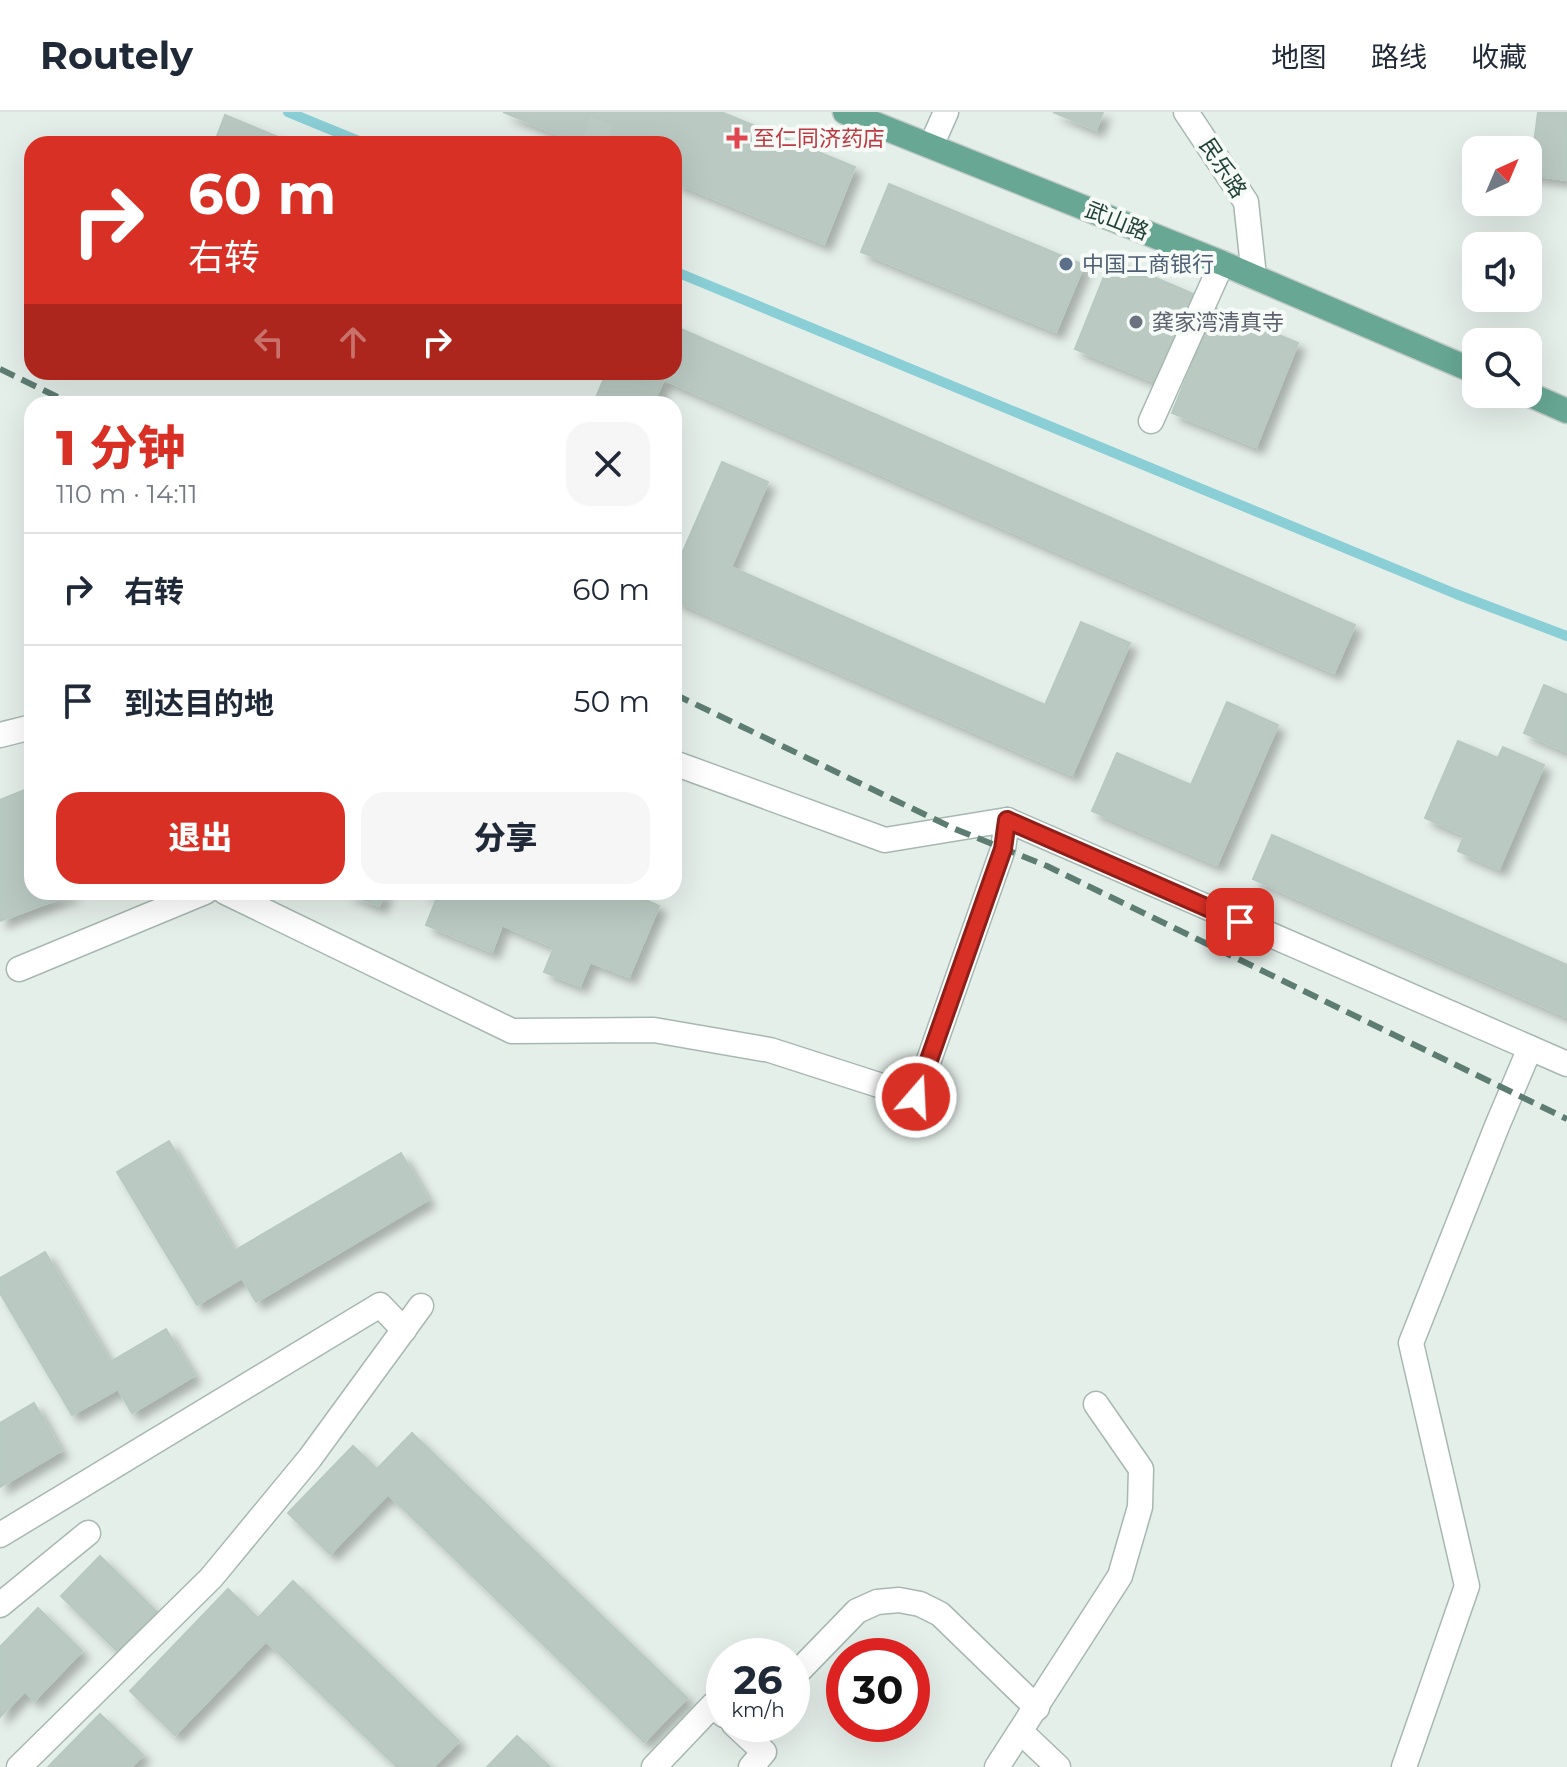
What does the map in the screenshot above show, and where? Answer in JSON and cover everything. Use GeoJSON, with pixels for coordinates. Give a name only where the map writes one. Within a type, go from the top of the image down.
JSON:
{"type":"FeatureCollection","features":[{"type":"Feature","properties":{"kind":"main road","name":"武山路"},"geometry":{"type":"LineString","coordinates":[[845,112],[1254,276],[1462,366]]}},
{"type":"Feature","properties":{"kind":"main road"},"geometry":{"type":"LineString","coordinates":[[1542,400],[1567,411]]}},
{"type":"Feature","properties":{"kind":"street"},"geometry":{"type":"LineString","coordinates":[[931,146],[946,112]]}},
{"type":"Feature","properties":{"kind":"street","name":"民乐路"},"geometry":{"type":"LineString","coordinates":[[1186,112],[1246,202],[1254,276]]}},
{"type":"Feature","properties":{"kind":"street"},"geometry":{"type":"LineString","coordinates":[[1151,421],[1222,263]]}},
{"type":"Feature","properties":{"kind":"street"},"geometry":{"type":"LineString","coordinates":[[0,735],[24,729]]}},
{"type":"Feature","properties":{"kind":"street"},"geometry":{"type":"LineString","coordinates":[[682,766],[885,840],[1007,820],[1567,1064]]}},
{"type":"Feature","properties":{"kind":"street"},"geometry":{"type":"LineString","coordinates":[[242,900],[512,1031],[654,1030],[770,1050],[916,1097],[1003,849],[1007,820]]}},
{"type":"Feature","properties":{"kind":"street"},"geometry":{"type":"LineString","coordinates":[[19,969],[186,900]]}},
{"type":"Feature","properties":{"kind":"street"},"geometry":{"type":"LineString","coordinates":[[1404,1767],[1467,1586],[1411,1343],[1530,1048]]}},
{"type":"Feature","properties":{"kind":"street"},"geometry":{"type":"LineString","coordinates":[[0,1535],[380,1305],[404,1330]]}},
{"type":"Feature","properties":{"kind":"street"},"geometry":{"type":"LineString","coordinates":[[19,1767],[211,1578],[310,1458],[421,1306]]}},
{"type":"Feature","properties":{"kind":"street"},"geometry":{"type":"LineString","coordinates":[[997,1767],[1120,1576],[1140,1507],[1141,1469],[1096,1404]]}},
{"type":"Feature","properties":{"kind":"street"},"geometry":{"type":"LineString","coordinates":[[0,1605],[88,1533]]}},
{"type":"Feature","properties":{"kind":"street"},"geometry":{"type":"LineString","coordinates":[[810,1659],[857,1611],[877,1602],[899,1600],[920,1604],[940,1614],[1037,1708]]}},
{"type":"Feature","properties":{"kind":"street"},"geometry":{"type":"LineString","coordinates":[[654,1767],[706,1712]]}},
{"type":"Feature","properties":{"kind":"street"},"geometry":{"type":"LineString","coordinates":[[1021,1732],[1058,1767]]}},
{"type":"Feature","properties":{"kind":"street"},"geometry":{"type":"LineString","coordinates":[[751,1767],[764,1752],[755,1742]]}},
{"type":"Feature","properties":{"kind":"building"},"geometry":{"type":"Polygon","coordinates":[[[503,112],[721,112],[855,167],[824,244],[682,185],[682,136],[562,136],[503,112]]]}},
{"type":"Feature","properties":{"kind":"building"},"geometry":{"type":"Polygon","coordinates":[[[1053,112],[1103,112],[1096,130],[1053,112]]]}},
{"type":"Feature","properties":{"kind":"building"},"geometry":{"type":"Polygon","coordinates":[[[1538,112],[1567,113],[1567,180],[1542,177],[1542,136],[1535,136],[1538,112]]]}},
{"type":"Feature","properties":{"kind":"building"},"geometry":{"type":"Polygon","coordinates":[[[225,115],[276,136],[217,136],[225,115]]]}},
{"type":"Feature","properties":{"kind":"building"},"geometry":{"type":"Polygon","coordinates":[[[889,184],[1084,265],[1056,332],[861,252],[889,184]]]}},
{"type":"Feature","properties":{"kind":"building","name":"龚家湾清真寺"},"geometry":{"type":"Polygon","coordinates":[[[1111,259],[1196,295],[1160,384],[1075,349],[1111,259]]]}},
{"type":"Feature","properties":{"kind":"building"},"geometry":{"type":"Polygon","coordinates":[[[1215,308],[1298,343],[1256,447],[1172,413],[1215,308]]]}},
{"type":"Feature","properties":{"kind":"building"},"geometry":{"type":"Polygon","coordinates":[[[682,330],[1355,625],[1334,673],[665,380],[682,380],[682,330]]]}},
{"type":"Feature","properties":{"kind":"building"},"geometry":{"type":"Polygon","coordinates":[[[604,380],[664,380],[657,396],[596,396],[604,380]]]}},
{"type":"Feature","properties":{"kind":"building"},"geometry":{"type":"Polygon","coordinates":[[[722,462],[768,482],[731,567],[1045,705],[1081,622],[1130,643],[1072,775],[682,604],[682,554],[722,462]]]}},
{"type":"Feature","properties":{"kind":"building"},"geometry":{"type":"Polygon","coordinates":[[[1544,685],[1567,695],[1567,752],[1524,733],[1544,685]]]}},
{"type":"Feature","properties":{"kind":"building"},"geometry":{"type":"Polygon","coordinates":[[[1227,702],[1278,725],[1217,865],[1092,811],[1117,753],[1191,785],[1227,702]]]}},
{"type":"Feature","properties":{"kind":"building"},"geometry":{"type":"Polygon","coordinates":[[[1458,741],[1498,758],[1503,747],[1544,765],[1499,869],[1458,851],[1464,835],[1425,818],[1458,741]]]}},
{"type":"Feature","properties":{"kind":"building"},"geometry":{"type":"Polygon","coordinates":[[[24,790],[24,900],[56,900],[0,921],[0,800],[24,790]]]}},
{"type":"Feature","properties":{"kind":"building"},"geometry":{"type":"Polygon","coordinates":[[[1272,835],[1567,965],[1567,1017],[1253,879],[1272,835]]]}},
{"type":"Feature","properties":{"kind":"building"},"geometry":{"type":"Polygon","coordinates":[[[364,900],[382,900],[379,906],[364,900]]]}},
{"type":"Feature","properties":{"kind":"building"},"geometry":{"type":"Polygon","coordinates":[[[436,900],[646,900],[659,906],[629,977],[590,962],[580,986],[544,972],[554,947],[502,925],[492,952],[426,925],[436,900]]]}},
{"type":"Feature","properties":{"kind":"building"},"geometry":{"type":"Polygon","coordinates":[[[169,1141],[234,1251],[401,1153],[428,1200],[256,1302],[242,1278],[197,1305],[117,1172],[169,1141]]]}},
{"type":"Feature","properties":{"kind":"building"},"geometry":{"type":"Polygon","coordinates":[[[45,1252],[110,1362],[166,1329],[194,1376],[132,1413],[118,1389],[72,1415],[0,1293],[0,1278],[45,1252]]]}},
{"type":"Feature","properties":{"kind":"building"},"geometry":{"type":"Polygon","coordinates":[[[34,1403],[61,1451],[0,1487],[0,1423],[34,1403]]]}},
{"type":"Feature","properties":{"kind":"building"},"geometry":{"type":"Polygon","coordinates":[[[412,1433],[687,1698],[644,1742],[388,1494],[330,1554],[288,1513],[353,1446],[377,1469],[412,1433]]]}},
{"type":"Feature","properties":{"kind":"building"},"geometry":{"type":"Polygon","coordinates":[[[100,1556],[157,1612],[118,1652],[61,1596],[100,1556]]]}},
{"type":"Feature","properties":{"kind":"building"},"geometry":{"type":"Polygon","coordinates":[[[293,1581],[459,1741],[433,1767],[397,1767],[266,1641],[175,1735],[130,1691],[228,1589],[258,1618],[293,1581]]]}},
{"type":"Feature","properties":{"kind":"building"},"geometry":{"type":"Polygon","coordinates":[[[38,1608],[82,1651],[34,1701],[25,1691],[0,1717],[0,1647],[38,1608]]]}},
{"type":"Feature","properties":{"kind":"building"},"geometry":{"type":"Polygon","coordinates":[[[100,1714],[143,1755],[131,1767],[48,1767],[100,1714]]]}},
{"type":"Feature","properties":{"kind":"building"},"geometry":{"type":"Polygon","coordinates":[[[517,1736],[550,1767],[487,1767],[517,1736]]]}},
{"type":"Feature","properties":{"kind":"waterway"},"geometry":{"type":"LineString","coordinates":[[288,112],[346,136]]}},
{"type":"Feature","properties":{"kind":"waterway"},"geometry":{"type":"LineString","coordinates":[[682,274],[1456,594],[1567,636]]}},
{"type":"Feature","properties":{"kind":"tunnel"},"geometry":{"type":"LineString","coordinates":[[596,136],[606,112]]}},
{"type":"Feature","properties":{"kind":"railway"},"geometry":{"type":"LineString","coordinates":[[0,369],[56,396]]}},
{"type":"Feature","properties":{"kind":"railway"},"geometry":{"type":"LineString","coordinates":[[682,698],[955,829],[1047,866],[1567,1119]]}},
{"type":"Feature","properties":{"kind":"place","name":"至仁同济药店"},"geometry":{"type":"Point","coordinates":[737,138]}},
{"type":"Feature","properties":{"kind":"place","name":"中国工商银行"},"geometry":{"type":"Point","coordinates":[1066,264]}},
{"type":"Feature","properties":{"kind":"place","name":"龚家湾清真寺"},"geometry":{"type":"Point","coordinates":[1136,322]}},
{"type":"Feature","properties":{"kind":"route"},"geometry":{"type":"LineString","coordinates":[[916,1097],[1003,849],[1007,820],[1240,922]]}}]}
